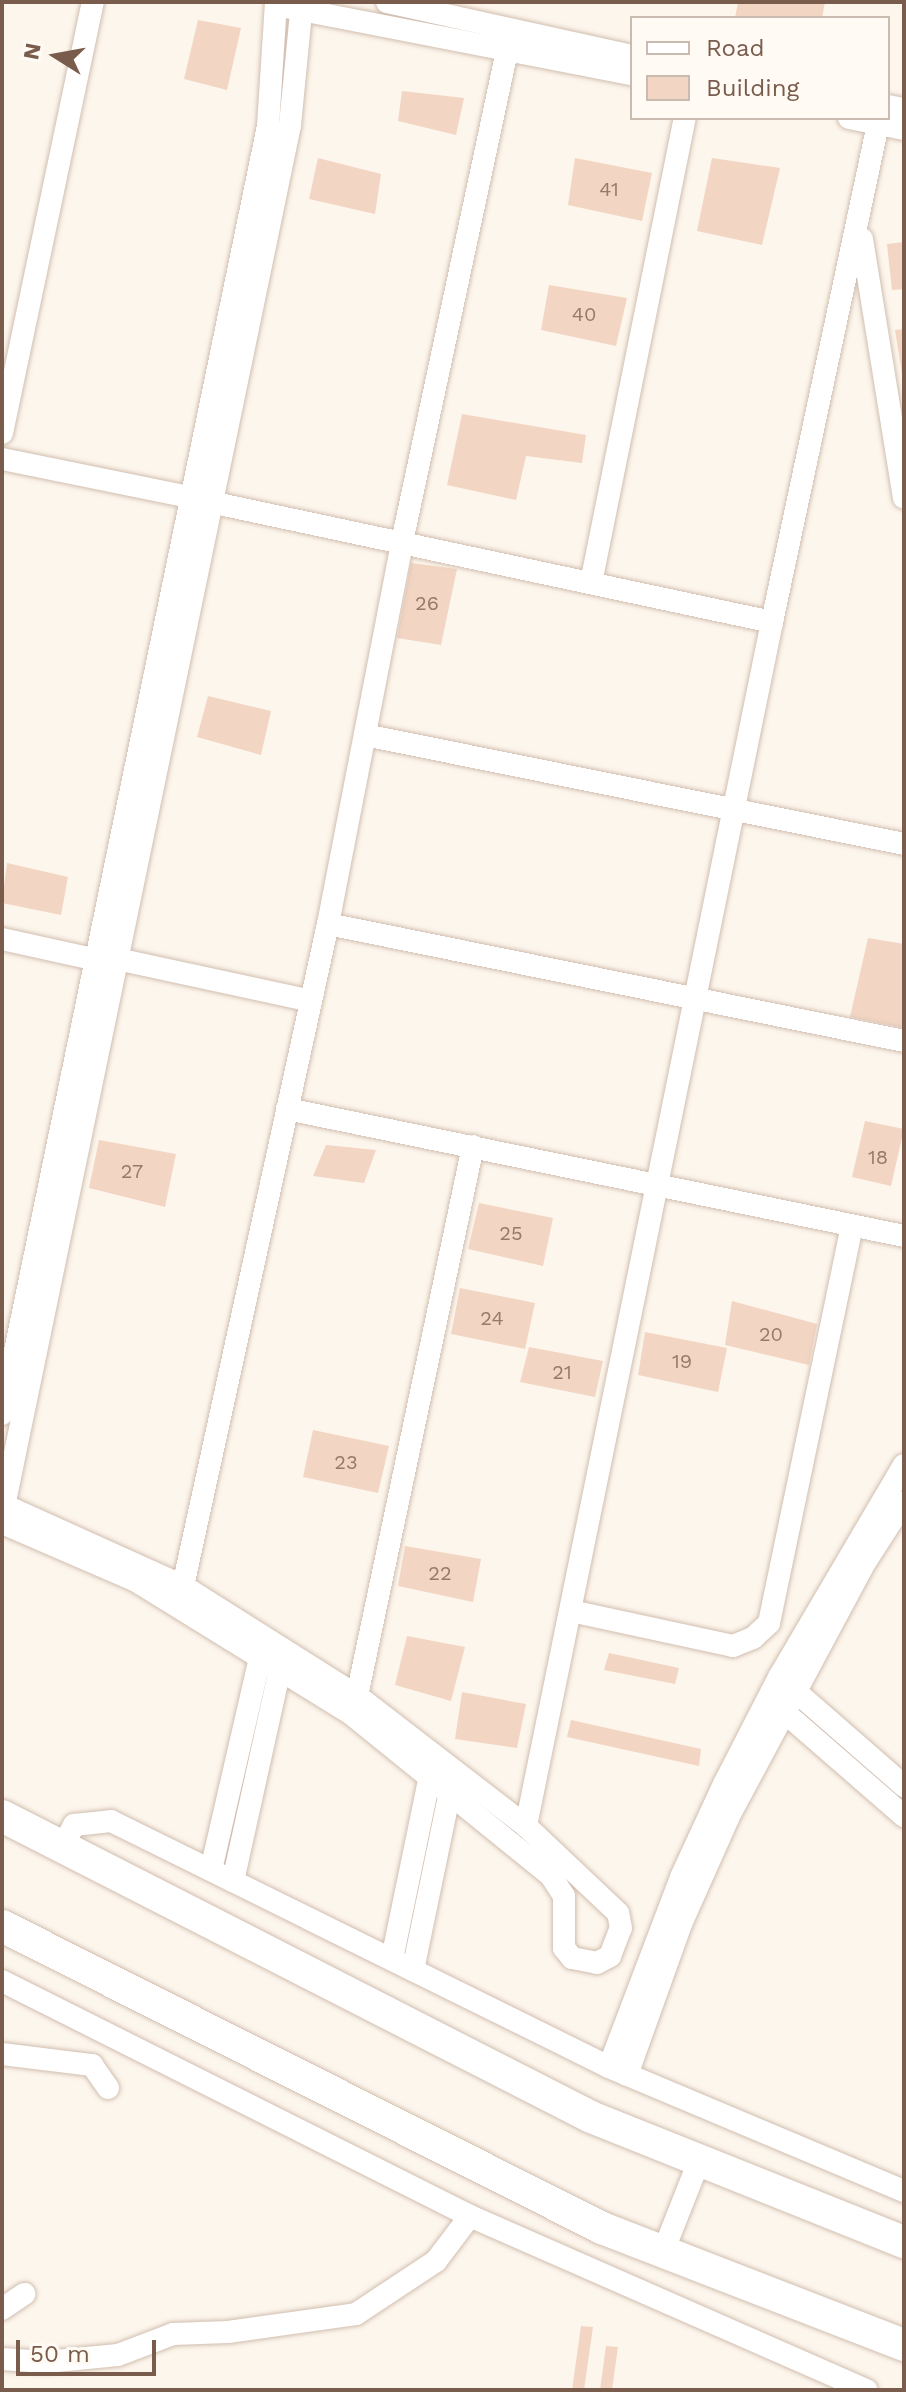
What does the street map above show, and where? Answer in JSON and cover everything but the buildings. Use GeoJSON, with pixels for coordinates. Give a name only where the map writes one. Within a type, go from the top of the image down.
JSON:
{"type":"FeatureCollection","features":[{"type":"Feature","properties":{"kind":"main road"},"geometry":{"type":"LineString","coordinates":[[2,1816],[591,2117],[904,2242]]}},
{"type":"Feature","properties":{"kind":"main road"},"geometry":{"type":"LineString","coordinates":[[2,1926],[602,2228],[904,2345]]}},
{"type":"Feature","properties":{"kind":"street"},"geometry":{"type":"LineString","coordinates":[[2,433],[93,2]]}},
{"type":"Feature","properties":{"kind":"street"},"geometry":{"type":"LineString","coordinates":[[387,2],[457,9],[630,55]]}},
{"type":"Feature","properties":{"kind":"street"},"geometry":{"type":"LineString","coordinates":[[3,1515],[117,959],[268,126],[272,3],[301,6],[507,51],[630,74]]}},
{"type":"Feature","properties":{"kind":"street"},"geometry":{"type":"LineString","coordinates":[[2,1414],[93,959],[290,125],[301,6]]}},
{"type":"Feature","properties":{"kind":"street"},"geometry":{"type":"LineString","coordinates":[[183,1586],[328,924],[402,542],[507,51]]}},
{"type":"Feature","properties":{"kind":"street"},"geometry":{"type":"LineString","coordinates":[[591,583],[685,120]]}},
{"type":"Feature","properties":{"kind":"street"},"geometry":{"type":"LineString","coordinates":[[526,1826],[661,1184],[772,622],[882,120]]}},
{"type":"Feature","properties":{"kind":"street"},"geometry":{"type":"LineString","coordinates":[[860,225],[904,498]]}},
{"type":"Feature","properties":{"kind":"street"},"geometry":{"type":"LineString","coordinates":[[2,459],[772,622]]}},
{"type":"Feature","properties":{"kind":"street"},"geometry":{"type":"LineString","coordinates":[[365,735],[904,844]]}},
{"type":"Feature","properties":{"kind":"street"},"geometry":{"type":"LineString","coordinates":[[328,924],[904,1041]]}},
{"type":"Feature","properties":{"kind":"street"},"geometry":{"type":"LineString","coordinates":[[2,939],[93,959]]}},
{"type":"Feature","properties":{"kind":"street"},"geometry":{"type":"LineString","coordinates":[[117,959],[311,1001]]}},
{"type":"Feature","properties":{"kind":"street"},"geometry":{"type":"LineString","coordinates":[[287,1109],[904,1236]]}},
{"type":"Feature","properties":{"kind":"street"},"geometry":{"type":"LineString","coordinates":[[357,1696],[473,1146]]}},
{"type":"Feature","properties":{"kind":"street"},"geometry":{"type":"LineString","coordinates":[[571,1611],[733,1646],[753,1638],[769,1623],[852,1226]]}},
{"type":"Feature","properties":{"kind":"street"},"geometry":{"type":"LineString","coordinates":[[618,2071],[681,1877],[904,1465]]}},
{"type":"Feature","properties":{"kind":"street"},"geometry":{"type":"LineString","coordinates":[[787,1684],[904,1502]]}},
{"type":"Feature","properties":{"kind":"street"},"geometry":{"type":"LineString","coordinates":[[3,1515],[183,1586],[262,1646],[432,1764]]}},
{"type":"Feature","properties":{"kind":"street"},"geometry":{"type":"LineString","coordinates":[[3,1515],[262,1646]]}},
{"type":"Feature","properties":{"kind":"street"},"geometry":{"type":"LineString","coordinates":[[211,1870],[262,1646]]}},
{"type":"Feature","properties":{"kind":"street"},"geometry":{"type":"LineString","coordinates":[[282,1659],[357,1696],[452,1780],[560,1886],[564,1948],[572,1958],[597,1963],[610,1956],[621,1928],[618,1913],[526,1826],[452,1780]]}},
{"type":"Feature","properties":{"kind":"street"},"geometry":{"type":"LineString","coordinates":[[233,1881],[282,1659]]}},
{"type":"Feature","properties":{"kind":"street"},"geometry":{"type":"LineString","coordinates":[[787,1684],[904,1786]]}},
{"type":"Feature","properties":{"kind":"street"},"geometry":{"type":"LineString","coordinates":[[776,1705],[904,1816]]}},
{"type":"Feature","properties":{"kind":"street"},"geometry":{"type":"LineString","coordinates":[[392,1959],[432,1764]]}},
{"type":"Feature","properties":{"kind":"street"},"geometry":{"type":"LineString","coordinates":[[413,1970],[452,1780]]}},
{"type":"Feature","properties":{"kind":"street"},"geometry":{"type":"LineString","coordinates":[[62,1847],[74,1825],[111,1821],[618,2071],[904,2191]]}},
{"type":"Feature","properties":{"kind":"street"},"geometry":{"type":"LineString","coordinates":[[2,1981],[470,2216],[867,2390]]}},
{"type":"Feature","properties":{"kind":"street"},"geometry":{"type":"LineString","coordinates":[[2,2054],[92,2065],[108,2088]]}},
{"type":"Feature","properties":{"kind":"street"},"geometry":{"type":"LineString","coordinates":[[663,2252],[699,2161]]}},
{"type":"Feature","properties":{"kind":"street"},"geometry":{"type":"LineString","coordinates":[[2,2359],[46,2362],[118,2355],[173,2334],[228,2332],[356,2314],[436,2261],[470,2216]]}},
{"type":"Feature","properties":{"kind":"street"},"geometry":{"type":"LineString","coordinates":[[2,2309],[24,2294]]}}]}
